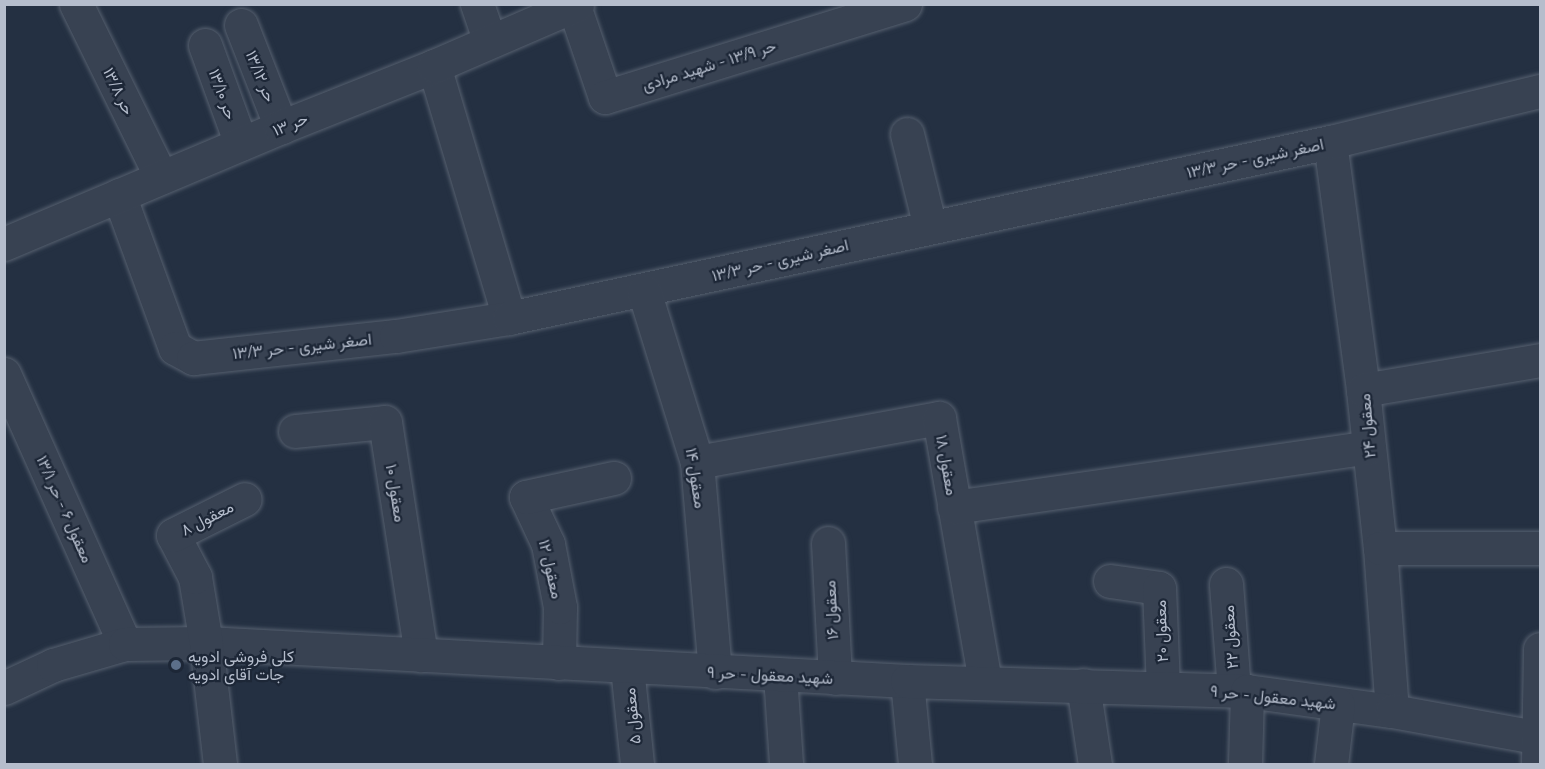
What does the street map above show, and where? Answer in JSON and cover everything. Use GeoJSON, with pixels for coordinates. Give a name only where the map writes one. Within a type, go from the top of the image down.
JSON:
{"type":"FeatureCollection","features":[{"type":"Feature","properties":{"kind":"street","name":"حر ۱۳/۸"},"geometry":{"type":"LineString","coordinates":[[76,4],[161,177]]}},
{"type":"Feature","properties":{"kind":"street"},"geometry":{"type":"LineString","coordinates":[[477,4],[490,41]]}},
{"type":"Feature","properties":{"kind":"street","name":"حر ۱۳/۹ - شهید مرادی"},"geometry":{"type":"LineString","coordinates":[[575,5],[605,97],[905,4]]}},
{"type":"Feature","properties":{"kind":"street","name":"حر ۱۳"},"geometry":{"type":"LineString","coordinates":[[4,244],[281,127],[434,66],[575,5]]}},
{"type":"Feature","properties":{"kind":"street","name":"حر ۱۳/۱۲"},"geometry":{"type":"LineString","coordinates":[[241,25],[281,127]]}},
{"type":"Feature","properties":{"kind":"street","name":"حر ۱۳/۱۰"},"geometry":{"type":"LineString","coordinates":[[205,45],[242,144]]}},
{"type":"Feature","properties":{"kind":"street"},"geometry":{"type":"LineString","coordinates":[[434,66],[510,318]]}},
{"type":"Feature","properties":{"kind":"street","name":"اصغر شیری - حر ۱۳/۳"},"geometry":{"type":"LineString","coordinates":[[118,195],[175,348],[193,358],[396,336],[510,318],[1330,142],[1540,91]]}},
{"type":"Feature","properties":{"kind":"street"},"geometry":{"type":"LineString","coordinates":[[907,135],[930,227]]}},
{"type":"Feature","properties":{"kind":"street","name":"معقول ۲۴"},"geometry":{"type":"LineString","coordinates":[[1330,142],[1363,390],[1380,548],[1392,711]]}},
{"type":"Feature","properties":{"kind":"street","name":"معقول ۱۴"},"geometry":{"type":"LineString","coordinates":[[644,291],[697,462],[715,672]]}},
{"type":"Feature","properties":{"kind":"street"},"geometry":{"type":"LineString","coordinates":[[1363,390],[1540,360]]}},
{"type":"Feature","properties":{"kind":"street","name":"معقول ۶ - حر ۱۳/۱"},"geometry":{"type":"LineString","coordinates":[[4,374],[125,644]]}},
{"type":"Feature","properties":{"kind":"street","name":"معقول ۱۸"},"geometry":{"type":"LineString","coordinates":[[697,462],[939,418],[985,682]]}},
{"type":"Feature","properties":{"kind":"street","name":"معقول ۱۰"},"geometry":{"type":"LineString","coordinates":[[295,431],[385,422],[421,655]]}},
{"type":"Feature","properties":{"kind":"street"},"geometry":{"type":"LineString","coordinates":[[954,507],[1368,447]]}},
{"type":"Feature","properties":{"kind":"street","name":"معقول ۱۲"},"geometry":{"type":"LineString","coordinates":[[559,663],[560,607],[548,544],[526,497],[614,478]]}},
{"type":"Feature","properties":{"kind":"street","name":"معقول ۸"},"geometry":{"type":"LineString","coordinates":[[206,642],[195,577],[173,535],[245,499]]}},
{"type":"Feature","properties":{"kind":"street","name":"معقول ۱۶"},"geometry":{"type":"LineString","coordinates":[[828,543],[835,678]]}},
{"type":"Feature","properties":{"kind":"street"},"geometry":{"type":"LineString","coordinates":[[1380,548],[1540,548]]}},
{"type":"Feature","properties":{"kind":"street","name":"معقول ۲۰"},"geometry":{"type":"LineString","coordinates":[[1110,581],[1159,588],[1163,687]]}},
{"type":"Feature","properties":{"kind":"street","name":"معقول ۲۲"},"geometry":{"type":"LineString","coordinates":[[1226,584],[1241,690],[1245,765]]}},
{"type":"Feature","properties":{"kind":"street"},"geometry":{"type":"LineString","coordinates":[[206,642],[220,765]]}},
{"type":"Feature","properties":{"kind":"street","name":"شهید معقول - حر ۹"},"geometry":{"type":"LineString","coordinates":[[4,688],[53,665],[125,644],[206,642],[835,678],[1241,690],[1392,711],[1538,747]]}},
{"type":"Feature","properties":{"kind":"street"},"geometry":{"type":"LineString","coordinates":[[1538,747],[1540,650]]}},
{"type":"Feature","properties":{"kind":"street","name":"معقول ۵"},"geometry":{"type":"LineString","coordinates":[[627,667],[637,765]]}},
{"type":"Feature","properties":{"kind":"street"},"geometry":{"type":"LineString","coordinates":[[780,675],[786,765]]}},
{"type":"Feature","properties":{"kind":"street"},"geometry":{"type":"LineString","coordinates":[[907,681],[915,765]]}},
{"type":"Feature","properties":{"kind":"street"},"geometry":{"type":"LineString","coordinates":[[1083,685],[1095,765]]}},
{"type":"Feature","properties":{"kind":"street"},"geometry":{"type":"LineString","coordinates":[[1331,765],[1338,704]]}},
{"type":"Feature","properties":{"kind":"place","name":"کلی فروشی ادویه جات آقای ادویه"},"geometry":{"type":"Point","coordinates":[176,665]}}]}
